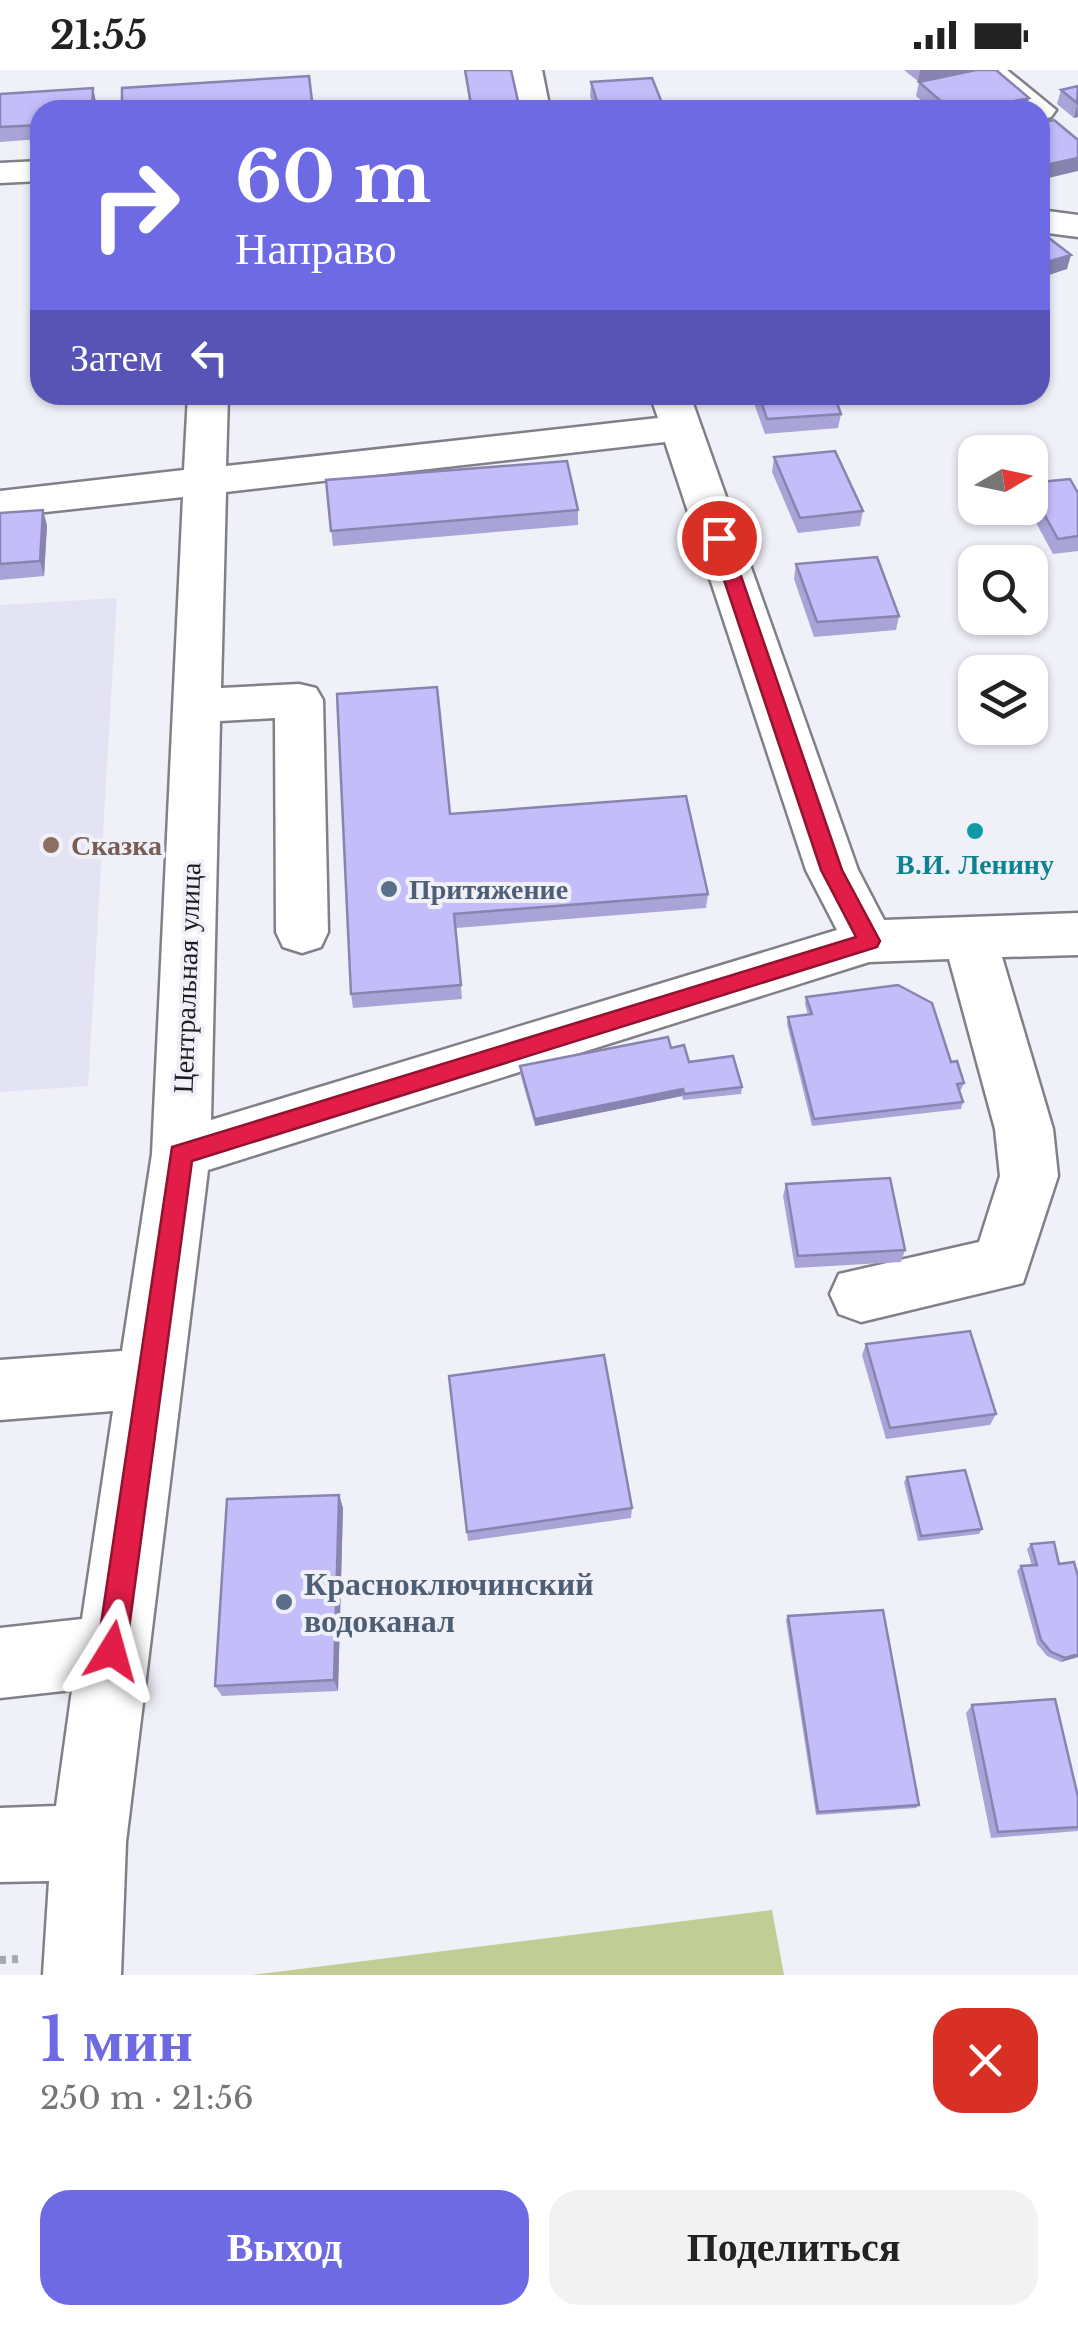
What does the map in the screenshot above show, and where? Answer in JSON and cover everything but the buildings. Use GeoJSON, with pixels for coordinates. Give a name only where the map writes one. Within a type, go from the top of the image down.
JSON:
{"type":"FeatureCollection","features":[{"type":"Feature","properties":{"kind":"street"},"geometry":{"type":"LineString","coordinates":[[526,70],[531,100]]}},
{"type":"Feature","properties":{"kind":"street"},"geometry":{"type":"LineString","coordinates":[[987,70],[1025,100]]}},
{"type":"Feature","properties":{"kind":"street"},"geometry":{"type":"LineString","coordinates":[[1050,222],[1078,226]]}},
{"type":"Feature","properties":{"kind":"street","name":"Центральная улица"},"geometry":{"type":"LineString","coordinates":[[82,1975],[89,1842],[112,1651],[181,1154],[208,405]]}},
{"type":"Feature","properties":{"kind":"street"},"geometry":{"type":"LineString","coordinates":[[0,504],[204,484],[676,411],[832,870],[870,941]]}},
{"type":"Feature","properties":{"kind":"street"},"geometry":{"type":"LineString","coordinates":[[195,706],[299,700],[302,932]]}},
{"type":"Feature","properties":{"kind":"street"},"geometry":{"type":"LineString","coordinates":[[181,1154],[870,941],[1078,934]]}},
{"type":"Feature","properties":{"kind":"street"},"geometry":{"type":"LineString","coordinates":[[861,1294],[1002,1264],[1029,1176],[1024,1129],[970,938]]}},
{"type":"Feature","properties":{"kind":"street"},"geometry":{"type":"LineString","coordinates":[[0,1390],[150,1379]]}},
{"type":"Feature","properties":{"kind":"street"},"geometry":{"type":"LineString","coordinates":[[0,1664],[112,1651]]}},
{"type":"Feature","properties":{"kind":"street"},"geometry":{"type":"LineString","coordinates":[[0,1846],[89,1842]]}},
{"type":"Feature","properties":{"kind":"shaded area","name":"Сказка"},"geometry":{"type":"Polygon","coordinates":[[[117,598],[88,1086],[0,1092],[0,605],[117,598]]]}},
{"type":"Feature","properties":{"kind":"green space"},"geometry":{"type":"Polygon","coordinates":[[[772,1910],[784,1975],[253,1975],[772,1910]]]}},
{"type":"Feature","properties":{"kind":"place","name":"В.И. Ленину"},"geometry":{"type":"Point","coordinates":[975,831]}},
{"type":"Feature","properties":{"kind":"place","name":"Сказка"},"geometry":{"type":"Point","coordinates":[51,845]}},
{"type":"Feature","properties":{"kind":"place","name":"Притяжение"},"geometry":{"type":"Point","coordinates":[389,889]}},
{"type":"Feature","properties":{"kind":"place","name":"Красноключинский водоканал"},"geometry":{"type":"Point","coordinates":[284,1602]}},
{"type":"Feature","properties":{"kind":"route"},"geometry":{"type":"LineString","coordinates":[[112,1651],[181,1154],[870,941],[832,870],[719,538]]}}]}
